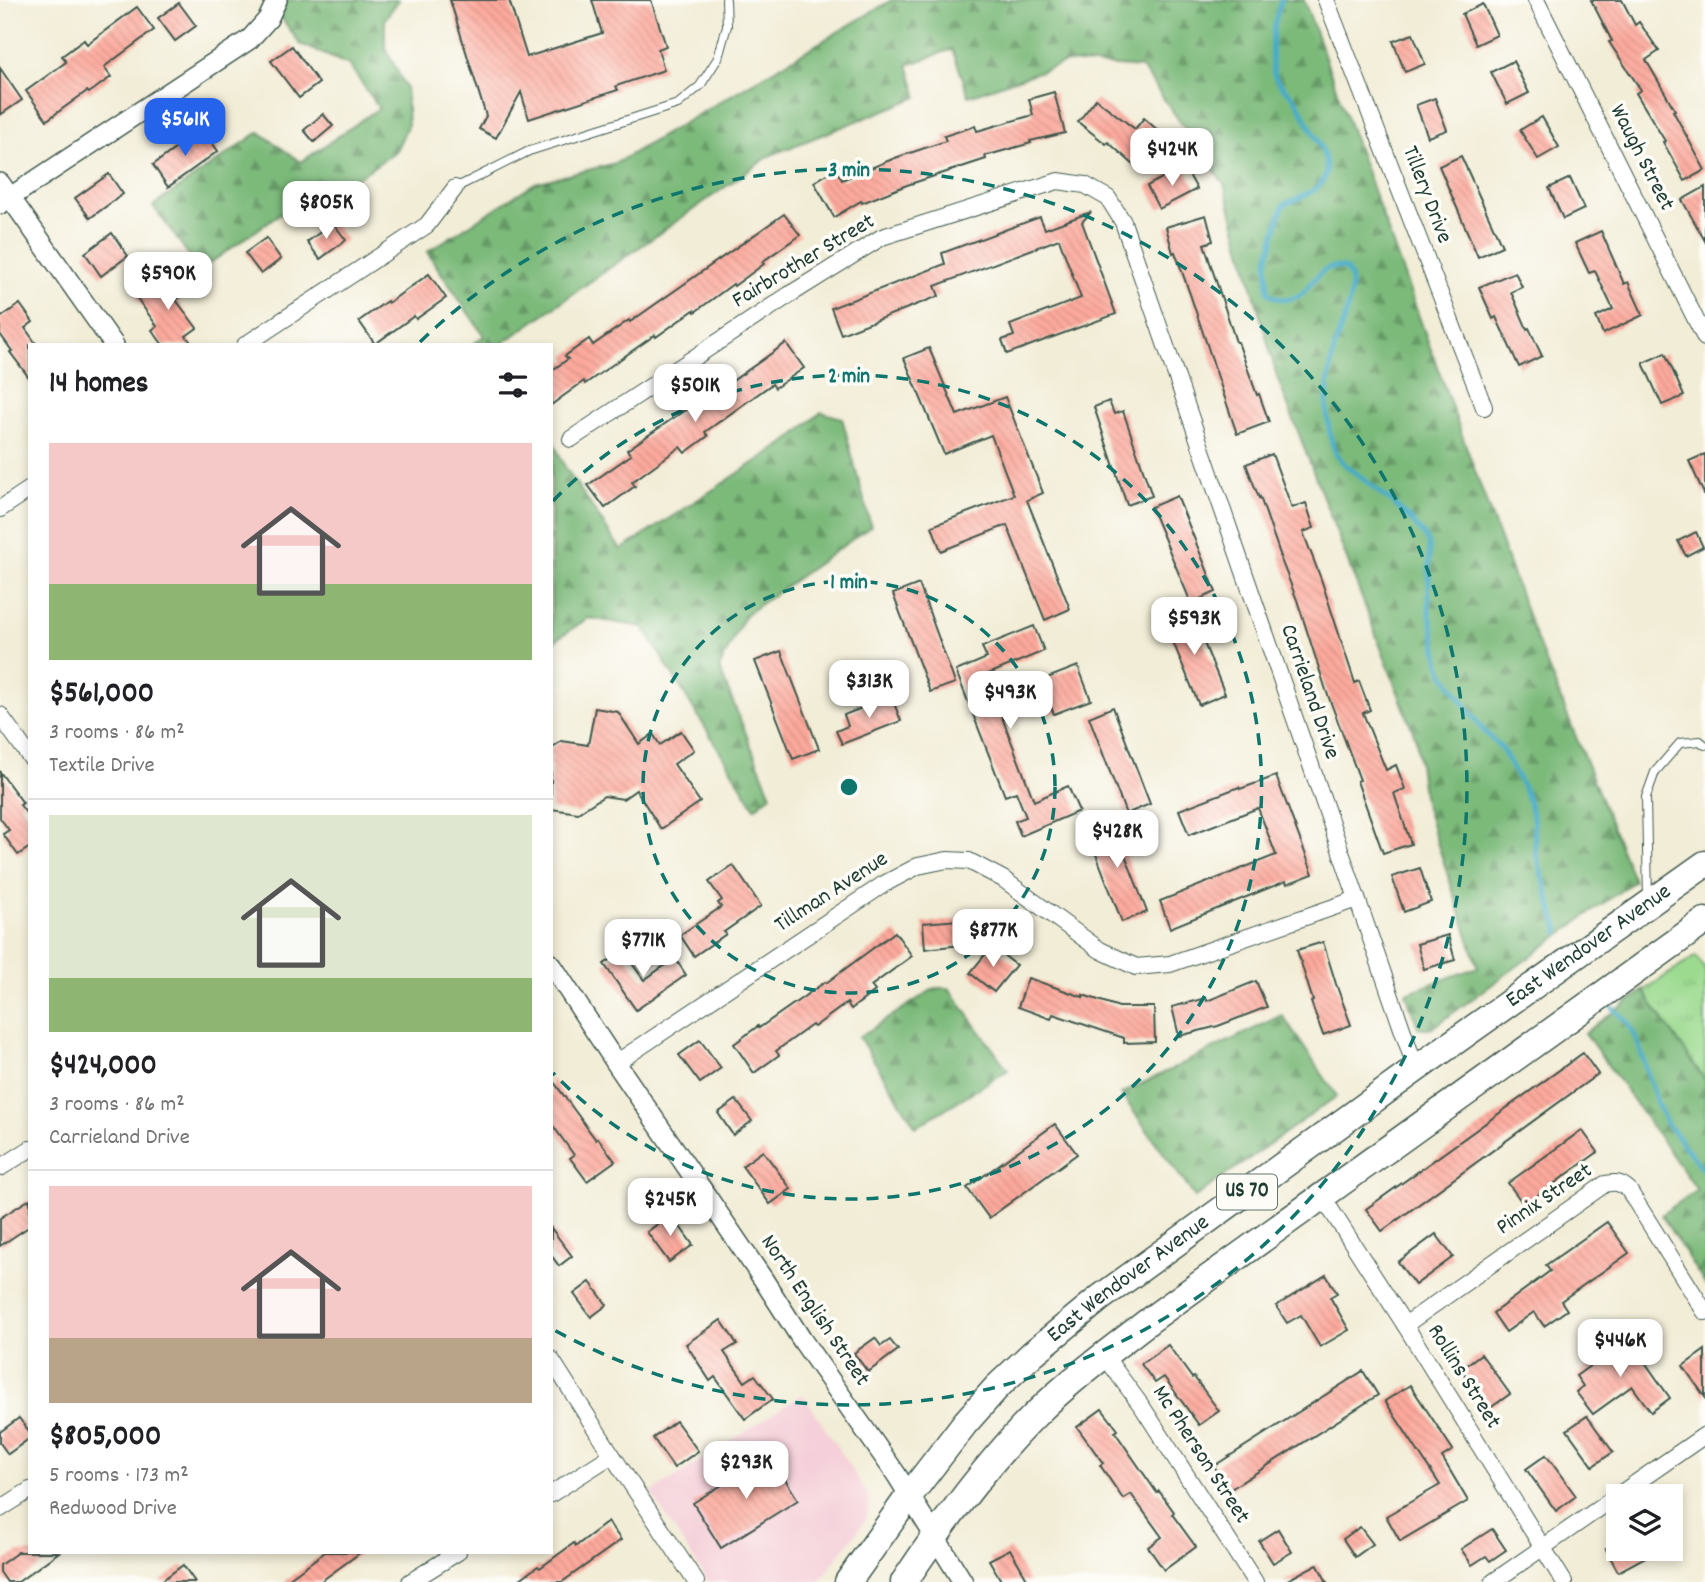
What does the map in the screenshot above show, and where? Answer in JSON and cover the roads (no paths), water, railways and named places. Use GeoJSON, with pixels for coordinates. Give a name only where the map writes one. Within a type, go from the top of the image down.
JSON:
{"type":"FeatureCollection","features":[{"type":"Feature","properties":{"kind":"highway","name":"East Wendover Avenue"},"geometry":{"type":"LineString","coordinates":[[848,1582],[965,1423],[997,1387],[1061,1328],[1416,1069],[1705,864]]}},
{"type":"Feature","properties":{"kind":"highway","name":"East Wendover Avenue"},"geometry":{"type":"LineString","coordinates":[[904,1582],[934,1536],[975,1482],[1036,1414],[1070,1382],[1322,1196],[1705,921]]}},
{"type":"Feature","properties":{"kind":"street"},"geometry":{"type":"LineString","coordinates":[[113,343],[3,195],[250,39],[268,19],[276,0]]}},
{"type":"Feature","properties":{"kind":"street","name":"Tillery Drive"},"geometry":{"type":"LineString","coordinates":[[1326,0],[1484,407]]}},
{"type":"Feature","properties":{"kind":"street","name":"Waugh Street"},"geometry":{"type":"LineString","coordinates":[[1536,0],[1705,338]]}},
{"type":"Feature","properties":{"kind":"street","name":"Fairbrother Street"},"geometry":{"type":"LineString","coordinates":[[571,439],[882,237],[1058,181],[1085,185]]}},
{"type":"Feature","properties":{"kind":"street","name":"Carrieland Drive"},"geometry":{"type":"LineString","coordinates":[[1085,185],[1108,198],[1123,222],[1416,1069]]}},
{"type":"Feature","properties":{"kind":"street"},"geometry":{"type":"LineString","coordinates":[[248,343],[427,225],[455,188]]}},
{"type":"Feature","properties":{"kind":"street"},"geometry":{"type":"LineString","coordinates":[[0,509],[28,490]]}},
{"type":"Feature","properties":{"kind":"street"},"geometry":{"type":"LineString","coordinates":[[0,715],[28,754]]}},
{"type":"Feature","properties":{"kind":"street","name":"Tillman Avenue"},"geometry":{"type":"LineString","coordinates":[[616,1063],[884,884],[918,866],[947,860],[969,861],[1003,879],[1100,950],[1136,967],[1170,964],[1357,899]]}},
{"type":"Feature","properties":{"kind":"street","name":"North English Street"},"geometry":{"type":"LineString","coordinates":[[553,967],[802,1340],[889,1463],[963,1582]]}},
{"type":"Feature","properties":{"kind":"street"},"geometry":{"type":"LineString","coordinates":[[0,1168],[28,1150]]}},
{"type":"Feature","properties":{"kind":"street","name":"Pinnix Street"},"geometry":{"type":"LineString","coordinates":[[1405,1325],[1605,1184],[1614,1182],[1621,1183],[1628,1189],[1705,1312]]}},
{"type":"Feature","properties":{"kind":"street","name":"Rollins Street"},"geometry":{"type":"LineString","coordinates":[[1322,1196],[1564,1582]]}},
{"type":"Feature","properties":{"kind":"street","name":"Mc Pherson Street"},"geometry":{"type":"LineString","coordinates":[[1104,1355],[1143,1408],[1255,1582]]}},
{"type":"Feature","properties":{"kind":"street"},"geometry":{"type":"LineString","coordinates":[[553,1362],[696,1582]]}},
{"type":"Feature","properties":{"kind":"street"},"geometry":{"type":"LineString","coordinates":[[1493,1582],[1705,1435]]}},
{"type":"Feature","properties":{"kind":"street"},"geometry":{"type":"LineString","coordinates":[[553,1492],[612,1455]]}},
{"type":"Feature","properties":{"kind":"street"},"geometry":{"type":"LineString","coordinates":[[0,1509],[28,1491]]}},
{"type":"Feature","properties":{"kind":"street"},"geometry":{"type":"LineString","coordinates":[[410,1582],[455,1554]]}},
{"type":"Feature","properties":{"kind":"lane"},"geometry":{"type":"LineString","coordinates":[[455,188],[529,151],[678,104],[700,86],[718,58],[727,26],[726,0]]}},
{"type":"Feature","properties":{"kind":"lane"},"geometry":{"type":"LineString","coordinates":[[1648,905],[1646,797],[1654,772],[1680,743],[1703,741]]}},
{"type":"Feature","properties":{"kind":"waterway"},"geometry":{"type":"LineString","coordinates":[[1281,0],[1273,37],[1274,74],[1299,105],[1321,148],[1326,166],[1321,183],[1311,192],[1282,208],[1267,262],[1268,292],[1283,299],[1300,295],[1320,273],[1334,267],[1346,269],[1350,277],[1348,308],[1334,350],[1328,387],[1327,413],[1334,447],[1343,462],[1408,517],[1429,544],[1429,610],[1440,664],[1445,676],[1482,729],[1502,749],[1525,791],[1533,816],[1536,854],[1559,932]]}},
{"type":"Feature","properties":{"kind":"waterway"},"geometry":{"type":"LineString","coordinates":[[1613,1008],[1628,1023],[1638,1043],[1658,1106],[1667,1124],[1705,1172]]}}]}
